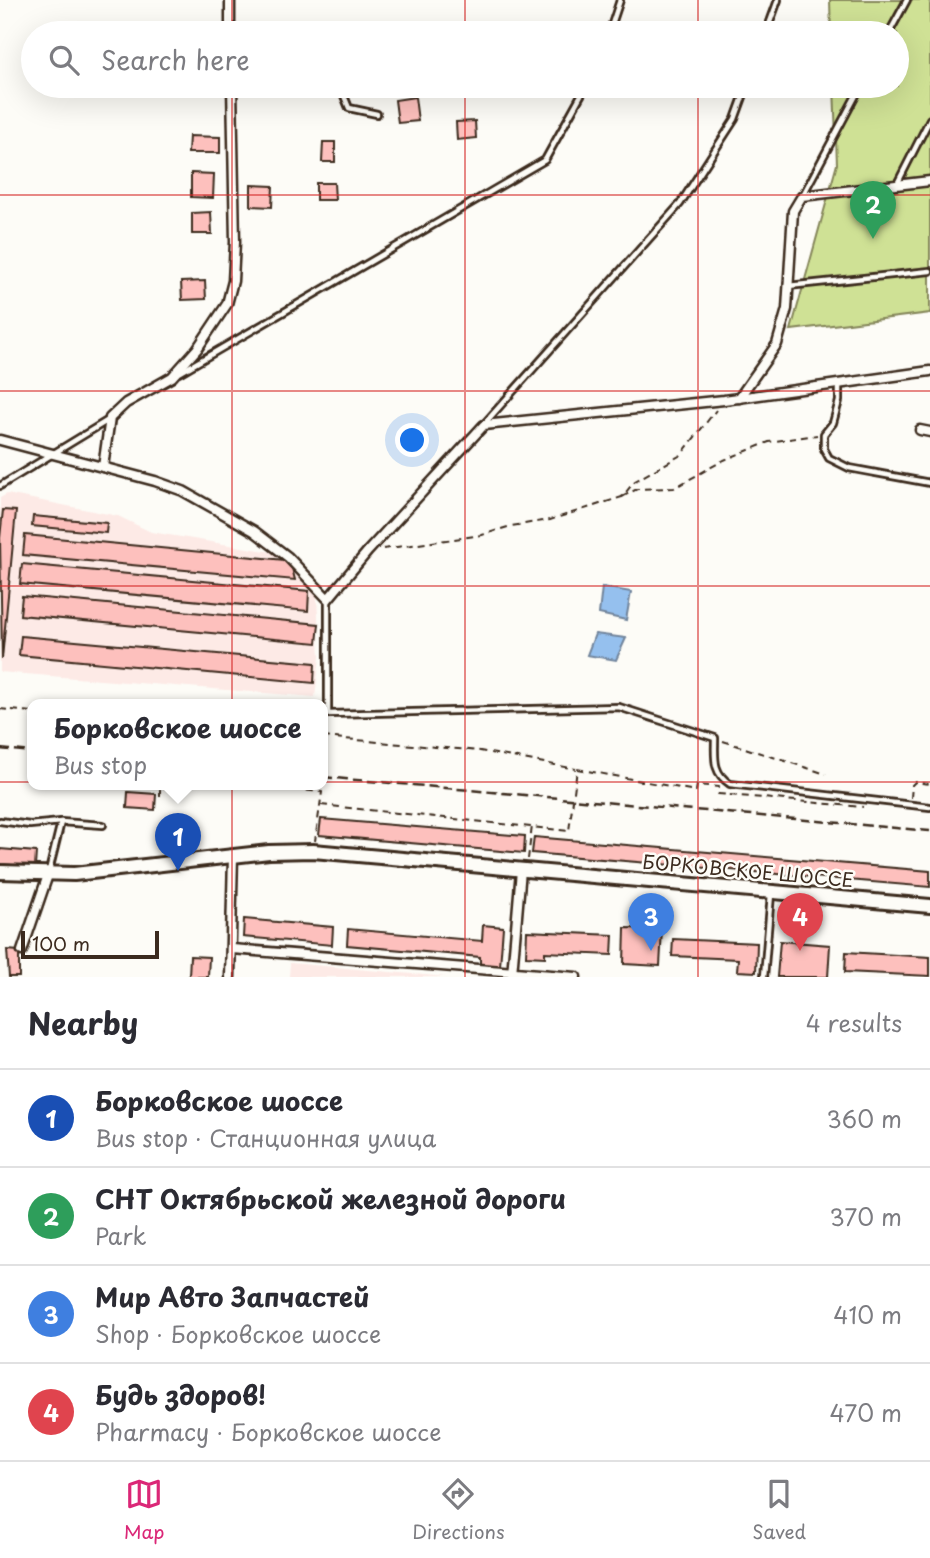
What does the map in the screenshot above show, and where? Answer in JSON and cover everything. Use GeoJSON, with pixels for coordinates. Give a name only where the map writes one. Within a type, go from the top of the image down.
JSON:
{"type":"FeatureCollection","features":[{"type":"Feature","properties":{"kind":"main road","name":"БОРКОВСКОЕ ШОССЕ"},"geometry":{"type":"LineString","coordinates":[[0,872],[74,874],[269,852],[314,851],[930,906]]}},
{"type":"Feature","properties":{"kind":"street"},"geometry":{"type":"LineString","coordinates":[[230,0],[230,21]]}},
{"type":"Feature","properties":{"kind":"street"},"geometry":{"type":"LineString","coordinates":[[103,467],[110,418],[126,403],[172,377],[197,349],[227,304],[233,281],[235,242],[232,98]]}},
{"type":"Feature","properties":{"kind":"street"},"geometry":{"type":"LineString","coordinates":[[739,398],[777,344],[787,309],[793,211],[803,196],[930,181]]}},
{"type":"Feature","properties":{"kind":"street"},"geometry":{"type":"LineString","coordinates":[[0,440],[155,481],[183,491],[254,531],[288,556],[328,599],[368,551],[484,425],[724,400],[930,371]]}},
{"type":"Feature","properties":{"kind":"street"},"geometry":{"type":"LineString","coordinates":[[920,430],[930,432]]}},
{"type":"Feature","properties":{"kind":"street"},"geometry":{"type":"LineString","coordinates":[[230,977],[233,856]]}},
{"type":"Feature","properties":{"kind":"street"},"geometry":{"type":"LineString","coordinates":[[512,974],[524,870]]}},
{"type":"Feature","properties":{"kind":"street"},"geometry":{"type":"LineString","coordinates":[[22,951],[48,875]]}},
{"type":"Feature","properties":{"kind":"street"},"geometry":{"type":"LineString","coordinates":[[232,949],[512,974],[576,977]]}},
{"type":"Feature","properties":{"kind":"lane"},"geometry":{"type":"LineString","coordinates":[[613,21],[620,0]]}},
{"type":"Feature","properties":{"kind":"lane"},"geometry":{"type":"LineString","coordinates":[[770,21],[778,0]]}},
{"type":"Feature","properties":{"kind":"lane"},"geometry":{"type":"LineString","coordinates":[[896,21],[907,0]]}},
{"type":"Feature","properties":{"kind":"lane"},"geometry":{"type":"LineString","coordinates":[[345,98],[349,108],[377,114]]}},
{"type":"Feature","properties":{"kind":"lane"},"geometry":{"type":"LineString","coordinates":[[172,377],[545,160],[579,98]]}},
{"type":"Feature","properties":{"kind":"lane"},"geometry":{"type":"LineString","coordinates":[[484,425],[680,204],[735,119],[743,98]]}},
{"type":"Feature","properties":{"kind":"lane"},"geometry":{"type":"LineString","coordinates":[[803,196],[855,98]]}},
{"type":"Feature","properties":{"kind":"lane"},"geometry":{"type":"LineString","coordinates":[[896,185],[930,119]]}},
{"type":"Feature","properties":{"kind":"lane"},"geometry":{"type":"LineString","coordinates":[[788,286],[930,271]]}},
{"type":"Feature","properties":{"kind":"lane"},"geometry":{"type":"LineString","coordinates":[[839,385],[839,401],[833,424],[824,434],[824,449],[829,458],[849,468],[930,483]]}},
{"type":"Feature","properties":{"kind":"lane"},"geometry":{"type":"LineString","coordinates":[[0,486],[110,418]]}},
{"type":"Feature","properties":{"kind":"lane"},"geometry":{"type":"LineString","coordinates":[[328,599],[328,714],[619,707],[715,738],[715,762],[720,777],[730,784],[930,807]]}},
{"type":"Feature","properties":{"kind":"lane"},"geometry":{"type":"LineString","coordinates":[[0,821],[30,825],[61,822],[103,825]]}},
{"type":"Feature","properties":{"kind":"lane"},"geometry":{"type":"LineString","coordinates":[[48,875],[61,822]]}},
{"type":"Feature","properties":{"kind":"lane"},"geometry":{"type":"LineString","coordinates":[[764,977],[772,892]]}},
{"type":"Feature","properties":{"kind":"path"},"geometry":{"type":"LineString","coordinates":[[621,497],[635,481],[681,455],[724,400]]}},
{"type":"Feature","properties":{"kind":"path"},"geometry":{"type":"LineString","coordinates":[[368,551],[482,535],[511,526],[550,520],[621,497],[637,489],[674,488],[724,460],[769,442],[824,434]]}},
{"type":"Feature","properties":{"kind":"path"},"geometry":{"type":"LineString","coordinates":[[0,709],[27,711]]}},
{"type":"Feature","properties":{"kind":"path"},"geometry":{"type":"LineString","coordinates":[[328,737],[480,751],[696,791],[697,785],[719,787],[718,794],[863,807]]}},
{"type":"Feature","properties":{"kind":"path"},"geometry":{"type":"LineString","coordinates":[[715,738],[826,774]]}},
{"type":"Feature","properties":{"kind":"path"},"geometry":{"type":"LineString","coordinates":[[321,805],[569,831],[577,769]]}},
{"type":"Feature","properties":{"kind":"path"},"geometry":{"type":"LineString","coordinates":[[894,802],[911,800],[912,785],[915,782],[930,783]]}},
{"type":"Feature","properties":{"kind":"path"},"geometry":{"type":"LineString","coordinates":[[160,790],[160,796]]}},
{"type":"Feature","properties":{"kind":"path"},"geometry":{"type":"LineString","coordinates":[[301,790],[322,792],[314,851]]}},
{"type":"Feature","properties":{"kind":"path"},"geometry":{"type":"LineString","coordinates":[[524,870],[532,826]]}},
{"type":"Feature","properties":{"kind":"shaded area"},"geometry":{"type":"Polygon","coordinates":[[[7,494],[118,516],[151,532],[284,554],[328,599],[317,597],[320,657],[315,697],[0,672],[0,498],[7,494]]]}},
{"type":"Feature","properties":{"kind":"shaded area"},"geometry":{"type":"Polygon","coordinates":[[[290,963],[446,977],[289,977],[290,963]]]}},
{"type":"Feature","properties":{"kind":"green space"},"geometry":{"type":"Polygon","coordinates":[[[830,0],[930,0],[930,313],[791,330],[837,164],[834,98],[909,98],[909,21],[831,21],[830,0]]]}},
{"type":"Feature","properties":{"kind":"water"},"geometry":{"type":"Polygon","coordinates":[[[602,587],[631,592],[626,620],[599,614],[602,587]]]}},
{"type":"Feature","properties":{"kind":"water"},"geometry":{"type":"Polygon","coordinates":[[[595,634],[626,638],[616,660],[587,655],[595,634]]]}},
{"type":"Feature","properties":{"kind":"building"},"geometry":{"type":"Polygon","coordinates":[[[415,98],[418,121],[398,123],[395,100],[415,98]]]}},
{"type":"Feature","properties":{"kind":"building"},"geometry":{"type":"Polygon","coordinates":[[[475,121],[476,138],[457,140],[456,122],[475,121]]]}},
{"type":"Feature","properties":{"kind":"building"},"geometry":{"type":"Polygon","coordinates":[[[189,136],[220,137],[220,153],[188,153],[189,136]]]}},
{"type":"Feature","properties":{"kind":"building"},"geometry":{"type":"Polygon","coordinates":[[[323,142],[335,142],[335,162],[322,162],[323,142]]]}},
{"type":"Feature","properties":{"kind":"building"},"geometry":{"type":"Polygon","coordinates":[[[191,173],[214,174],[213,198],[191,197],[191,173]]]}},
{"type":"Feature","properties":{"kind":"building"},"geometry":{"type":"Polygon","coordinates":[[[316,183],[334,183],[335,200],[316,200],[316,183]]]}},
{"type":"Feature","properties":{"kind":"building"},"geometry":{"type":"Polygon","coordinates":[[[251,185],[273,186],[272,207],[251,206],[251,185]]]}},
{"type":"Feature","properties":{"kind":"building"},"geometry":{"type":"Polygon","coordinates":[[[211,212],[212,234],[192,234],[192,213],[211,212]]]}},
{"type":"Feature","properties":{"kind":"building"},"geometry":{"type":"Polygon","coordinates":[[[205,281],[206,299],[182,300],[181,282],[205,281]]]}},
{"type":"Feature","properties":{"kind":"building"},"geometry":{"type":"Polygon","coordinates":[[[3,510],[16,511],[2,659],[0,538],[3,510]]]}},
{"type":"Feature","properties":{"kind":"building"},"geometry":{"type":"Polygon","coordinates":[[[33,516],[107,523],[106,533],[32,526],[33,516]]]}},
{"type":"Feature","properties":{"kind":"building"},"geometry":{"type":"Polygon","coordinates":[[[25,535],[285,560],[292,568],[295,580],[23,555],[25,535]]]}},
{"type":"Feature","properties":{"kind":"building"},"geometry":{"type":"Polygon","coordinates":[[[22,564],[309,591],[308,611],[20,584],[22,564]]]}},
{"type":"Feature","properties":{"kind":"building"},"geometry":{"type":"Polygon","coordinates":[[[22,596],[319,624],[317,643],[20,615],[22,596]]]}},
{"type":"Feature","properties":{"kind":"building"},"geometry":{"type":"Polygon","coordinates":[[[21,636],[315,663],[314,683],[19,655],[21,636]]]}},
{"type":"Feature","properties":{"kind":"building"},"geometry":{"type":"Polygon","coordinates":[[[128,792],[156,794],[155,810],[127,808],[128,792]]]}},
{"type":"Feature","properties":{"kind":"building"},"geometry":{"type":"Polygon","coordinates":[[[321,819],[525,836],[524,853],[319,835],[321,819]]]}},
{"type":"Feature","properties":{"kind":"building"},"geometry":{"type":"Polygon","coordinates":[[[534,837],[930,871],[930,887],[532,853],[534,837]]]}},
{"type":"Feature","properties":{"kind":"building"},"geometry":{"type":"Polygon","coordinates":[[[0,849],[36,852],[35,867],[0,864],[0,849]]]}},
{"type":"Feature","properties":{"kind":"building"},"geometry":{"type":"Polygon","coordinates":[[[244,919],[333,927],[332,945],[243,937],[244,919]]]}},
{"type":"Feature","properties":{"kind":"building"},"geometry":{"type":"Polygon","coordinates":[[[483,925],[503,927],[500,966],[480,964],[480,957],[347,945],[348,929],[482,941],[483,925]]]}},
{"type":"Feature","properties":{"kind":"building"},"geometry":{"type":"Polygon","coordinates":[[[625,928],[662,929],[660,966],[624,964],[625,928]]]}},
{"type":"Feature","properties":{"kind":"building"},"geometry":{"type":"Polygon","coordinates":[[[527,931],[613,935],[612,955],[545,952],[545,957],[526,956],[527,931]]]}},
{"type":"Feature","properties":{"kind":"building"},"geometry":{"type":"Polygon","coordinates":[[[673,939],[757,943],[756,972],[737,971],[738,959],[672,956],[673,939]]]}},
{"type":"Feature","properties":{"kind":"building"},"geometry":{"type":"Polygon","coordinates":[[[780,941],[830,945],[828,977],[777,977],[780,941]]]}},
{"type":"Feature","properties":{"kind":"building"},"geometry":{"type":"Polygon","coordinates":[[[7,950],[19,951],[19,977],[9,977],[7,950]]]}},
{"type":"Feature","properties":{"kind":"building"},"geometry":{"type":"Polygon","coordinates":[[[846,952],[930,957],[930,976],[845,972],[846,952]]]}},
{"type":"Feature","properties":{"kind":"building"},"geometry":{"type":"Polygon","coordinates":[[[190,956],[209,957],[208,977],[189,977],[190,956]]]}},
{"type":"Feature","properties":{"kind":"railway"},"geometry":{"type":"LineString","coordinates":[[0,749],[27,751]]}},
{"type":"Feature","properties":{"kind":"railway"},"geometry":{"type":"LineString","coordinates":[[328,777],[930,831]]}},
{"type":"Feature","properties":{"kind":"place","name":"СНТ Октябрьской железной дороги"},"geometry":{"type":"Point","coordinates":[873,239]}},
{"type":"Feature","properties":{"kind":"place","name":"Борковское шоссе"},"geometry":{"type":"Point","coordinates":[178,871]}},
{"type":"Feature","properties":{"kind":"place","name":"Мир Авто Запчастей"},"geometry":{"type":"Point","coordinates":[651,951]}},
{"type":"Feature","properties":{"kind":"place","name":"Будь здоров!"},"geometry":{"type":"Point","coordinates":[800,951]}}]}
